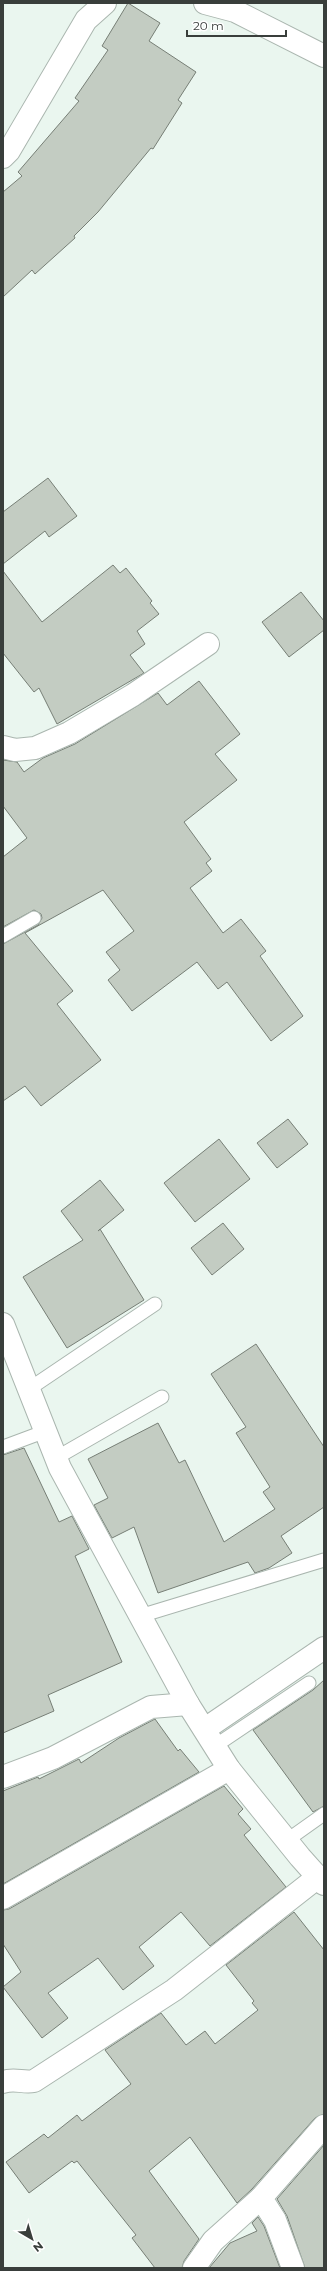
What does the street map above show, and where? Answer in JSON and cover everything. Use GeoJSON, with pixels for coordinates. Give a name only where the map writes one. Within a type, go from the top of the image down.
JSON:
{"type":"FeatureCollection","features":[{"type":"Feature","properties":{"kind":"street"},"geometry":{"type":"LineString","coordinates":[[3,157],[9,151],[86,20],[105,3]]}},
{"type":"Feature","properties":{"kind":"street"},"geometry":{"type":"LineString","coordinates":[[205,3],[235,11],[324,56]]}},
{"type":"Feature","properties":{"kind":"street"},"geometry":{"type":"LineString","coordinates":[[3,747],[15,750],[35,748],[69,733],[133,695],[208,644]]}},
{"type":"Feature","properties":{"kind":"street"},"geometry":{"type":"LineString","coordinates":[[3,1324],[56,1458],[188,1704],[229,1769],[286,1841],[321,1880],[174,1990],[34,2081],[26,2082],[16,2079],[3,2082]]}},
{"type":"Feature","properties":{"kind":"street"},"geometry":{"type":"LineString","coordinates":[[210,1738],[324,1648]]}},
{"type":"Feature","properties":{"kind":"street"},"geometry":{"type":"LineString","coordinates":[[3,1778],[53,1758],[151,1707],[188,1704]]}},
{"type":"Feature","properties":{"kind":"street"},"geometry":{"type":"LineString","coordinates":[[3,1898],[229,1769]]}},
{"type":"Feature","properties":{"kind":"street"},"geometry":{"type":"LineString","coordinates":[[194,2268],[213,2241],[261,2198],[324,2126]]}},
{"type":"Feature","properties":{"kind":"street"},"geometry":{"type":"LineString","coordinates":[[261,2198],[275,2220],[293,2268]]}},
{"type":"Feature","properties":{"kind":"lane"},"geometry":{"type":"LineString","coordinates":[[3,936],[34,918]]}},
{"type":"Feature","properties":{"kind":"lane"},"geometry":{"type":"LineString","coordinates":[[29,1389],[155,1304]]}},
{"type":"Feature","properties":{"kind":"lane"},"geometry":{"type":"LineString","coordinates":[[56,1458],[162,1397]]}},
{"type":"Feature","properties":{"kind":"lane"},"geometry":{"type":"LineString","coordinates":[[3,1447],[46,1431]]}},
{"type":"Feature","properties":{"kind":"lane"},"geometry":{"type":"LineString","coordinates":[[140,1616],[324,1560]]}},
{"type":"Feature","properties":{"kind":"lane"},"geometry":{"type":"LineString","coordinates":[[210,1738],[309,1682]]}},
{"type":"Feature","properties":{"kind":"lane"},"geometry":{"type":"LineString","coordinates":[[286,1841],[324,1814]]}},
{"type":"Feature","properties":{"kind":"building"},"geometry":{"type":"Polygon","coordinates":[[[128,3],[160,23],[149,41],[196,72],[178,100],[182,103],[153,149],[151,148],[98,212],[74,236],[75,238],[35,274],[32,270],[3,297],[3,192],[22,176],[18,172],[79,101],[75,98],[108,50],[102,46],[128,3]]]}},
{"type":"Feature","properties":{"kind":"building"},"geometry":{"type":"Polygon","coordinates":[[[48,478],[77,516],[49,537],[45,531],[3,564],[3,512],[48,478]]]}},
{"type":"Feature","properties":{"kind":"building"},"geometry":{"type":"Polygon","coordinates":[[[113,565],[120,573],[126,568],[152,601],[150,603],[159,614],[137,631],[145,644],[130,655],[144,673],[57,724],[39,688],[34,692],[3,653],[3,571],[42,622],[113,565]]]}},
{"type":"Feature","properties":{"kind":"building"},"geometry":{"type":"Polygon","coordinates":[[[301,592],[324,621],[324,630],[289,657],[262,622],[301,592]]]}},
{"type":"Feature","properties":{"kind":"building"},"geometry":{"type":"Polygon","coordinates":[[[199,681],[240,734],[215,754],[237,780],[184,822],[211,859],[206,863],[212,871],[190,888],[223,933],[241,919],[266,951],[260,956],[303,1016],[271,1041],[227,982],[218,989],[197,962],[132,1011],[108,980],[120,970],[106,952],[134,931],[103,890],[25,933],[73,991],[57,1004],[101,1060],[41,1106],[25,1086],[3,1101],[3,944],[38,925],[42,918],[41,914],[34,910],[3,927],[3,857],[27,838],[3,806],[3,760],[17,762],[24,772],[43,758],[75,744],[158,693],[167,705],[199,681]]]}},
{"type":"Feature","properties":{"kind":"building"},"geometry":{"type":"Polygon","coordinates":[[[288,1119],[308,1144],[277,1168],[257,1143],[288,1119]]]}},
{"type":"Feature","properties":{"kind":"building"},"geometry":{"type":"Polygon","coordinates":[[[219,1139],[250,1179],[195,1222],[164,1183],[219,1139]]]}},
{"type":"Feature","properties":{"kind":"building"},"geometry":{"type":"Polygon","coordinates":[[[100,1180],[124,1210],[100,1229],[144,1300],[67,1348],[23,1277],[83,1240],[61,1211],[100,1180]]]}},
{"type":"Feature","properties":{"kind":"building"},"geometry":{"type":"Polygon","coordinates":[[[223,1223],[244,1249],[212,1275],[191,1248],[223,1223]]]}},
{"type":"Feature","properties":{"kind":"building"},"geometry":{"type":"Polygon","coordinates":[[[256,1344],[324,1447],[324,1507],[281,1536],[292,1553],[269,1568],[255,1573],[248,1562],[158,1593],[134,1527],[112,1538],[94,1505],[108,1498],[88,1459],[158,1423],[179,1463],[185,1460],[224,1542],[275,1509],[263,1492],[270,1487],[236,1433],[246,1427],[211,1374],[256,1344]]]}},
{"type":"Feature","properties":{"kind":"building"},"geometry":{"type":"Polygon","coordinates":[[[24,1448],[59,1522],[72,1516],[89,1549],[75,1556],[122,1662],[48,1695],[54,1711],[3,1733],[3,1455],[24,1448]]]}},
{"type":"Feature","properties":{"kind":"building"},"geometry":{"type":"Polygon","coordinates":[[[324,1680],[324,1806],[313,1812],[253,1730],[313,1690],[324,1680]]]}},
{"type":"Feature","properties":{"kind":"building"},"geometry":{"type":"Polygon","coordinates":[[[155,1719],[178,1751],[180,1749],[199,1772],[3,1884],[3,1791],[38,1777],[39,1779],[79,1759],[81,1763],[119,1738],[155,1719]]]}},
{"type":"Feature","properties":{"kind":"building"},"geometry":{"type":"Polygon","coordinates":[[[224,1786],[243,1809],[238,1814],[251,1829],[244,1835],[286,1887],[210,1946],[181,1912],[139,1947],[154,1966],[123,1990],[98,1958],[48,1993],[68,2018],[42,2038],[3,1987],[21,1972],[3,1944],[3,1910],[9,1909],[224,1786]]]}},
{"type":"Feature","properties":{"kind":"building"},"geometry":{"type":"Polygon","coordinates":[[[294,1912],[324,1950],[324,2114],[315,2118],[252,2189],[237,2203],[190,2137],[149,2171],[199,2239],[184,2261],[182,2268],[155,2268],[132,2238],[136,2235],[77,2161],[74,2163],[72,2161],[29,2193],[6,2162],[44,2134],[48,2138],[77,2115],[82,2121],[131,2084],[105,2050],[161,2013],[186,2045],[205,2031],[215,2044],[258,2010],[252,2003],[254,2001],[226,1965],[294,1912]]]}},
{"type":"Feature","properties":{"kind":"building"},"geometry":{"type":"Polygon","coordinates":[[[324,2145],[324,2268],[305,2268],[287,2216],[277,2199],[324,2145]]]}},
{"type":"Feature","properties":{"kind":"building"},"geometry":{"type":"Polygon","coordinates":[[[258,2217],[264,2226],[280,2268],[209,2268],[230,2243],[257,2231],[252,2223],[258,2217]]]}}]}
